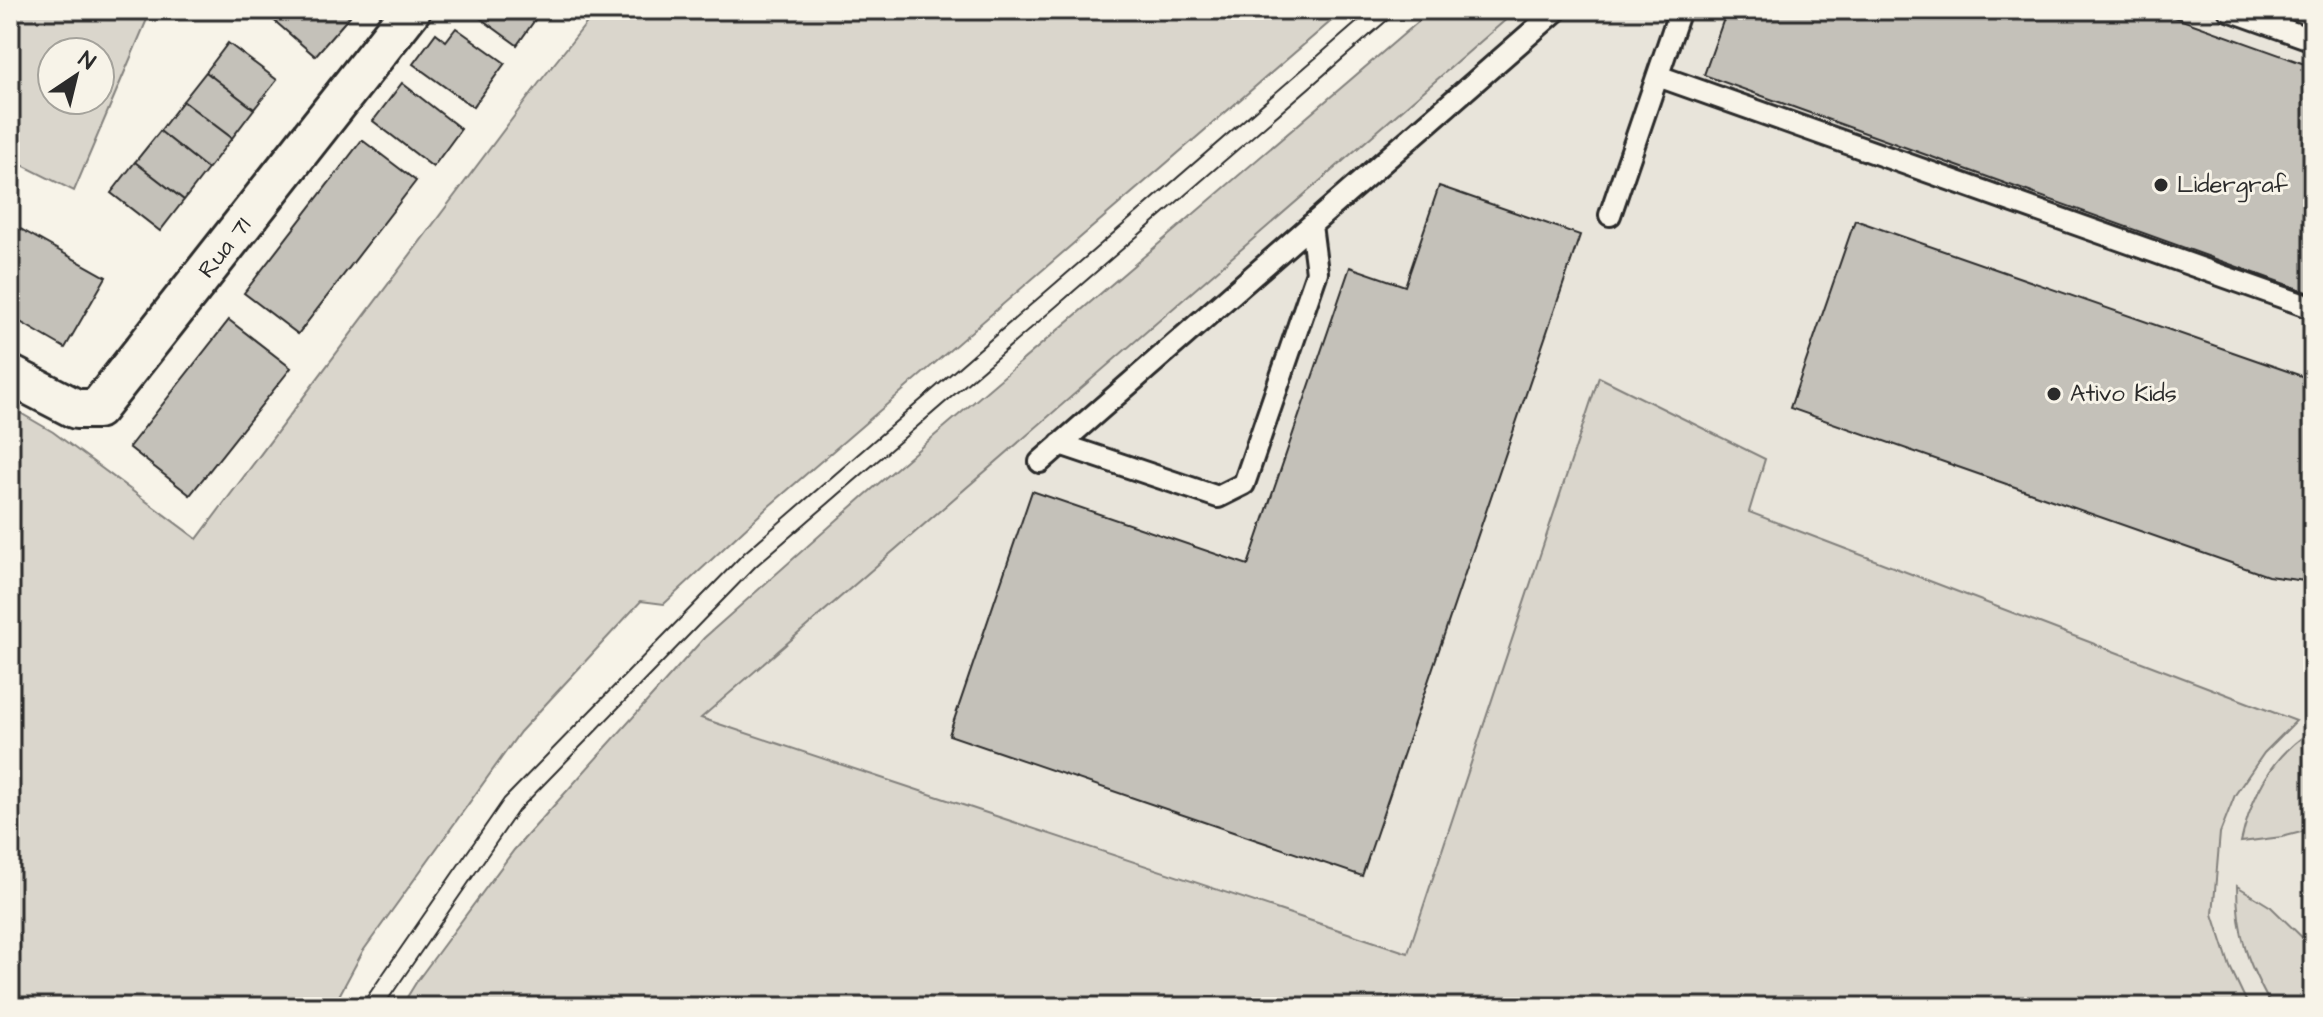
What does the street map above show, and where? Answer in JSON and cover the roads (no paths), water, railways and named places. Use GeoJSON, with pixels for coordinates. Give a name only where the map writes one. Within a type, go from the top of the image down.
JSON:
{"type":"FeatureCollection","features":[{"type":"Feature","properties":{"kind":"street","name":"Rua 71"},"geometry":{"type":"LineString","coordinates":[[10,375],[76,409],[97,409],[411,10]]}},
{"type":"Feature","properties":{"kind":"lane"},"geometry":{"type":"LineString","coordinates":[[1040,462],[1557,10]]}},
{"type":"Feature","properties":{"kind":"lane"},"geometry":{"type":"LineString","coordinates":[[1610,215],[1680,10]]}},
{"type":"Feature","properties":{"kind":"lane"},"geometry":{"type":"LineString","coordinates":[[2229,10],[2313,40]]}},
{"type":"Feature","properties":{"kind":"lane"},"geometry":{"type":"LineString","coordinates":[[1658,76],[2313,308]]}},
{"type":"Feature","properties":{"kind":"lane"},"geometry":{"type":"LineString","coordinates":[[1060,444],[1218,497],[1244,484],[1317,272],[1311,225]]}},
{"type":"Feature","properties":{"kind":"tram line"},"geometry":{"type":"LineString","coordinates":[[360,1007],[504,799],[744,553],[1371,10]]}},
{"type":"Feature","properties":{"kind":"tram line"},"geometry":{"type":"LineString","coordinates":[[383,1007],[518,811],[756,566],[1399,10]]}},
{"type":"Feature","properties":{"kind":"place","name":"Lidergraf"},"geometry":{"type":"Point","coordinates":[2161,185]}},
{"type":"Feature","properties":{"kind":"place","name":"Ativo Kids"},"geometry":{"type":"Point","coordinates":[2054,394]}}]}
